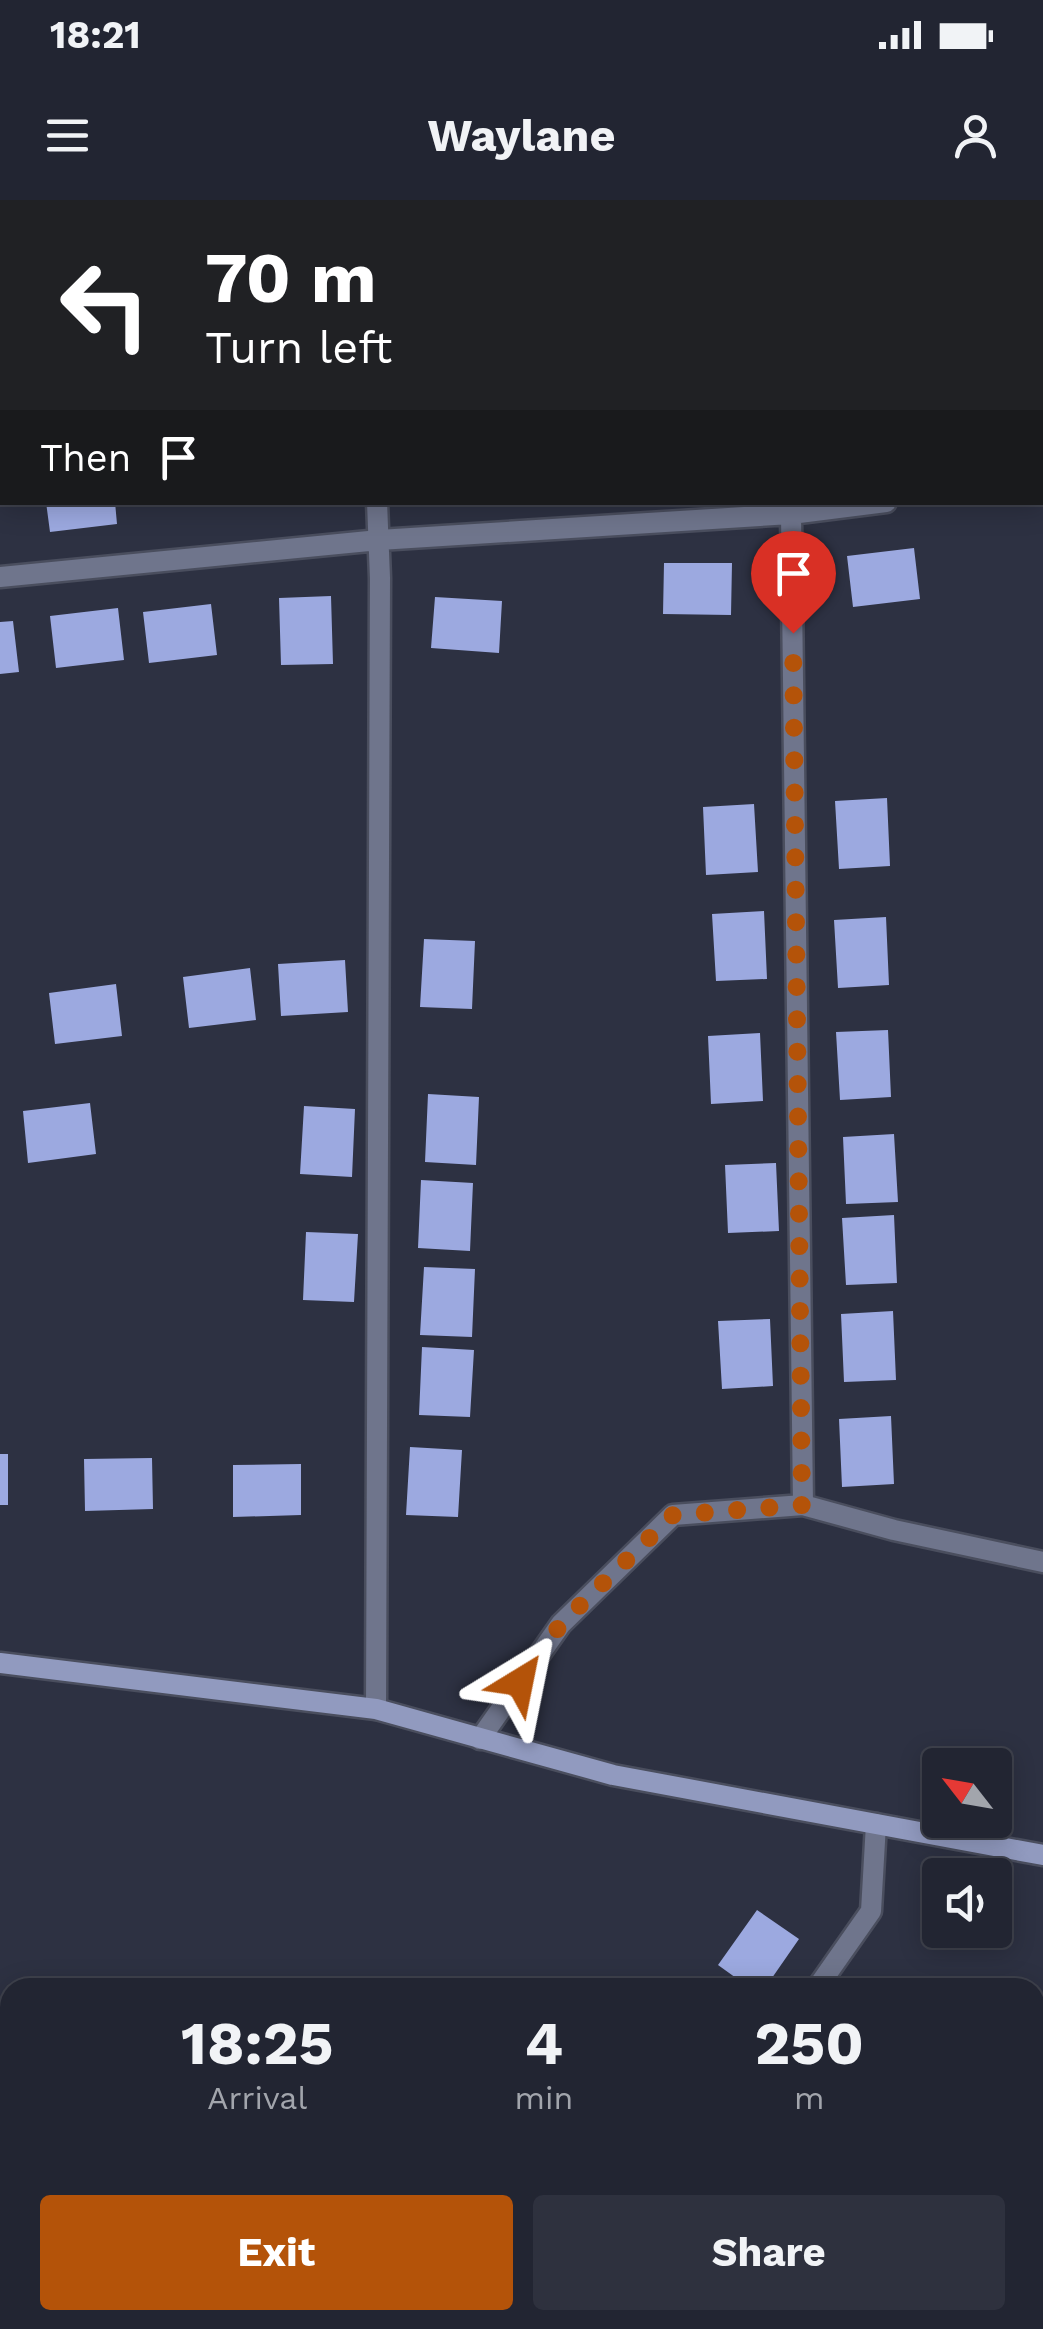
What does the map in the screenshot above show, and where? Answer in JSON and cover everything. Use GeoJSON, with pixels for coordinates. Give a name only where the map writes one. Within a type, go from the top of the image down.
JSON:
{"type":"FeatureCollection","features":[{"type":"Feature","properties":{"kind":"street"},"geometry":{"type":"LineString","coordinates":[[376,1708],[378,505]]}},
{"type":"Feature","properties":{"kind":"street"},"geometry":{"type":"LineString","coordinates":[[0,578],[379,540],[792,514],[862,505]]}},
{"type":"Feature","properties":{"kind":"street"},"geometry":{"type":"LineString","coordinates":[[792,514],[802,1505]]}},
{"type":"Feature","properties":{"kind":"street"},"geometry":{"type":"LineString","coordinates":[[480,1739],[561,1624],[673,1515],[802,1505],[894,1530],[1043,1562]]}},
{"type":"Feature","properties":{"kind":"street"},"geometry":{"type":"LineString","coordinates":[[0,1664],[376,1708],[614,1775],[1043,1855]]}},
{"type":"Feature","properties":{"kind":"street"},"geometry":{"type":"LineString","coordinates":[[824,1978],[871,1911],[876,1824]]}},
{"type":"Feature","properties":{"kind":"building"},"geometry":{"type":"Polygon","coordinates":[[[46,505],[115,505],[117,524],[50,532],[46,505]]]}},
{"type":"Feature","properties":{"kind":"building"},"geometry":{"type":"Polygon","coordinates":[[[914,548],[920,599],[853,607],[847,556],[914,548]]]}},
{"type":"Feature","properties":{"kind":"building"},"geometry":{"type":"Polygon","coordinates":[[[664,563],[732,563],[731,615],[663,614],[664,563]]]}},
{"type":"Feature","properties":{"kind":"building"},"geometry":{"type":"Polygon","coordinates":[[[331,596],[333,664],[281,665],[279,598],[331,596]]]}},
{"type":"Feature","properties":{"kind":"building"},"geometry":{"type":"Polygon","coordinates":[[[435,597],[502,601],[499,653],[431,648],[435,597]]]}},
{"type":"Feature","properties":{"kind":"building"},"geometry":{"type":"Polygon","coordinates":[[[211,604],[217,655],[149,663],[143,612],[211,604]]]}},
{"type":"Feature","properties":{"kind":"building"},"geometry":{"type":"Polygon","coordinates":[[[118,608],[124,660],[56,668],[50,616],[118,608]]]}},
{"type":"Feature","properties":{"kind":"building"},"geometry":{"type":"Polygon","coordinates":[[[13,621],[19,672],[0,674],[0,622],[13,621]]]}},
{"type":"Feature","properties":{"kind":"building"},"geometry":{"type":"Polygon","coordinates":[[[887,798],[890,866],[839,869],[835,801],[887,798]]]}},
{"type":"Feature","properties":{"kind":"building"},"geometry":{"type":"Polygon","coordinates":[[[754,804],[758,872],[706,875],[703,807],[754,804]]]}},
{"type":"Feature","properties":{"kind":"building"},"geometry":{"type":"Polygon","coordinates":[[[764,911],[767,979],[716,981],[712,914],[764,911]]]}},
{"type":"Feature","properties":{"kind":"building"},"geometry":{"type":"Polygon","coordinates":[[[886,917],[889,985],[838,988],[834,920],[886,917]]]}},
{"type":"Feature","properties":{"kind":"building"},"geometry":{"type":"Polygon","coordinates":[[[424,939],[475,941],[472,1009],[420,1007],[424,939]]]}},
{"type":"Feature","properties":{"kind":"building"},"geometry":{"type":"Polygon","coordinates":[[[345,960],[348,1012],[281,1016],[278,964],[345,960]]]}},
{"type":"Feature","properties":{"kind":"building"},"geometry":{"type":"Polygon","coordinates":[[[250,968],[256,1020],[189,1028],[183,977],[250,968]]]}},
{"type":"Feature","properties":{"kind":"building"},"geometry":{"type":"Polygon","coordinates":[[[116,984],[122,1036],[55,1044],[49,993],[116,984]]]}},
{"type":"Feature","properties":{"kind":"building"},"geometry":{"type":"Polygon","coordinates":[[[888,1030],[891,1097],[840,1100],[836,1032],[888,1030]]]}},
{"type":"Feature","properties":{"kind":"building"},"geometry":{"type":"Polygon","coordinates":[[[760,1033],[763,1101],[711,1104],[708,1036],[760,1033]]]}},
{"type":"Feature","properties":{"kind":"building"},"geometry":{"type":"Polygon","coordinates":[[[428,1094],[479,1097],[476,1165],[425,1162],[428,1094]]]}},
{"type":"Feature","properties":{"kind":"building"},"geometry":{"type":"Polygon","coordinates":[[[90,1103],[96,1154],[28,1163],[23,1111],[90,1103]]]}},
{"type":"Feature","properties":{"kind":"building"},"geometry":{"type":"Polygon","coordinates":[[[304,1106],[355,1109],[352,1177],[300,1174],[304,1106]]]}},
{"type":"Feature","properties":{"kind":"building"},"geometry":{"type":"Polygon","coordinates":[[[894,1134],[898,1202],[846,1204],[843,1137],[894,1134]]]}},
{"type":"Feature","properties":{"kind":"building"},"geometry":{"type":"Polygon","coordinates":[[[776,1163],[779,1231],[728,1233],[725,1165],[776,1163]]]}},
{"type":"Feature","properties":{"kind":"building"},"geometry":{"type":"Polygon","coordinates":[[[421,1180],[473,1183],[470,1251],[418,1248],[421,1180]]]}},
{"type":"Feature","properties":{"kind":"building"},"geometry":{"type":"Polygon","coordinates":[[[894,1215],[897,1283],[846,1285],[842,1218],[894,1215]]]}},
{"type":"Feature","properties":{"kind":"building"},"geometry":{"type":"Polygon","coordinates":[[[306,1232],[358,1234],[354,1302],[303,1300],[306,1232]]]}},
{"type":"Feature","properties":{"kind":"building"},"geometry":{"type":"Polygon","coordinates":[[[424,1267],[475,1269],[472,1337],[420,1335],[424,1267]]]}},
{"type":"Feature","properties":{"kind":"building"},"geometry":{"type":"Polygon","coordinates":[[[893,1311],[896,1380],[844,1382],[841,1314],[893,1311]]]}},
{"type":"Feature","properties":{"kind":"building"},"geometry":{"type":"Polygon","coordinates":[[[770,1319],[773,1386],[722,1389],[718,1321],[770,1319]]]}},
{"type":"Feature","properties":{"kind":"building"},"geometry":{"type":"Polygon","coordinates":[[[422,1347],[474,1350],[470,1417],[419,1415],[422,1347]]]}},
{"type":"Feature","properties":{"kind":"building"},"geometry":{"type":"Polygon","coordinates":[[[891,1416],[894,1484],[842,1487],[839,1419],[891,1416]]]}},
{"type":"Feature","properties":{"kind":"building"},"geometry":{"type":"Polygon","coordinates":[[[410,1447],[462,1450],[458,1517],[406,1515],[410,1447]]]}},
{"type":"Feature","properties":{"kind":"building"},"geometry":{"type":"Polygon","coordinates":[[[0,1454],[8,1454],[8,1505],[0,1505],[0,1454]]]}},
{"type":"Feature","properties":{"kind":"building"},"geometry":{"type":"Polygon","coordinates":[[[152,1458],[153,1509],[85,1511],[84,1459],[152,1458]]]}},
{"type":"Feature","properties":{"kind":"building"},"geometry":{"type":"Polygon","coordinates":[[[301,1464],[301,1515],[233,1517],[233,1465],[301,1464]]]}},
{"type":"Feature","properties":{"kind":"building"},"geometry":{"type":"Polygon","coordinates":[[[757,1910],[799,1939],[772,1978],[736,1978],[718,1965],[757,1910]]]}},
{"type":"Feature","properties":{"kind":"route"},"geometry":{"type":"LineString","coordinates":[[520,1682],[561,1624],[673,1515],[802,1505],[793,633]]}}]}
